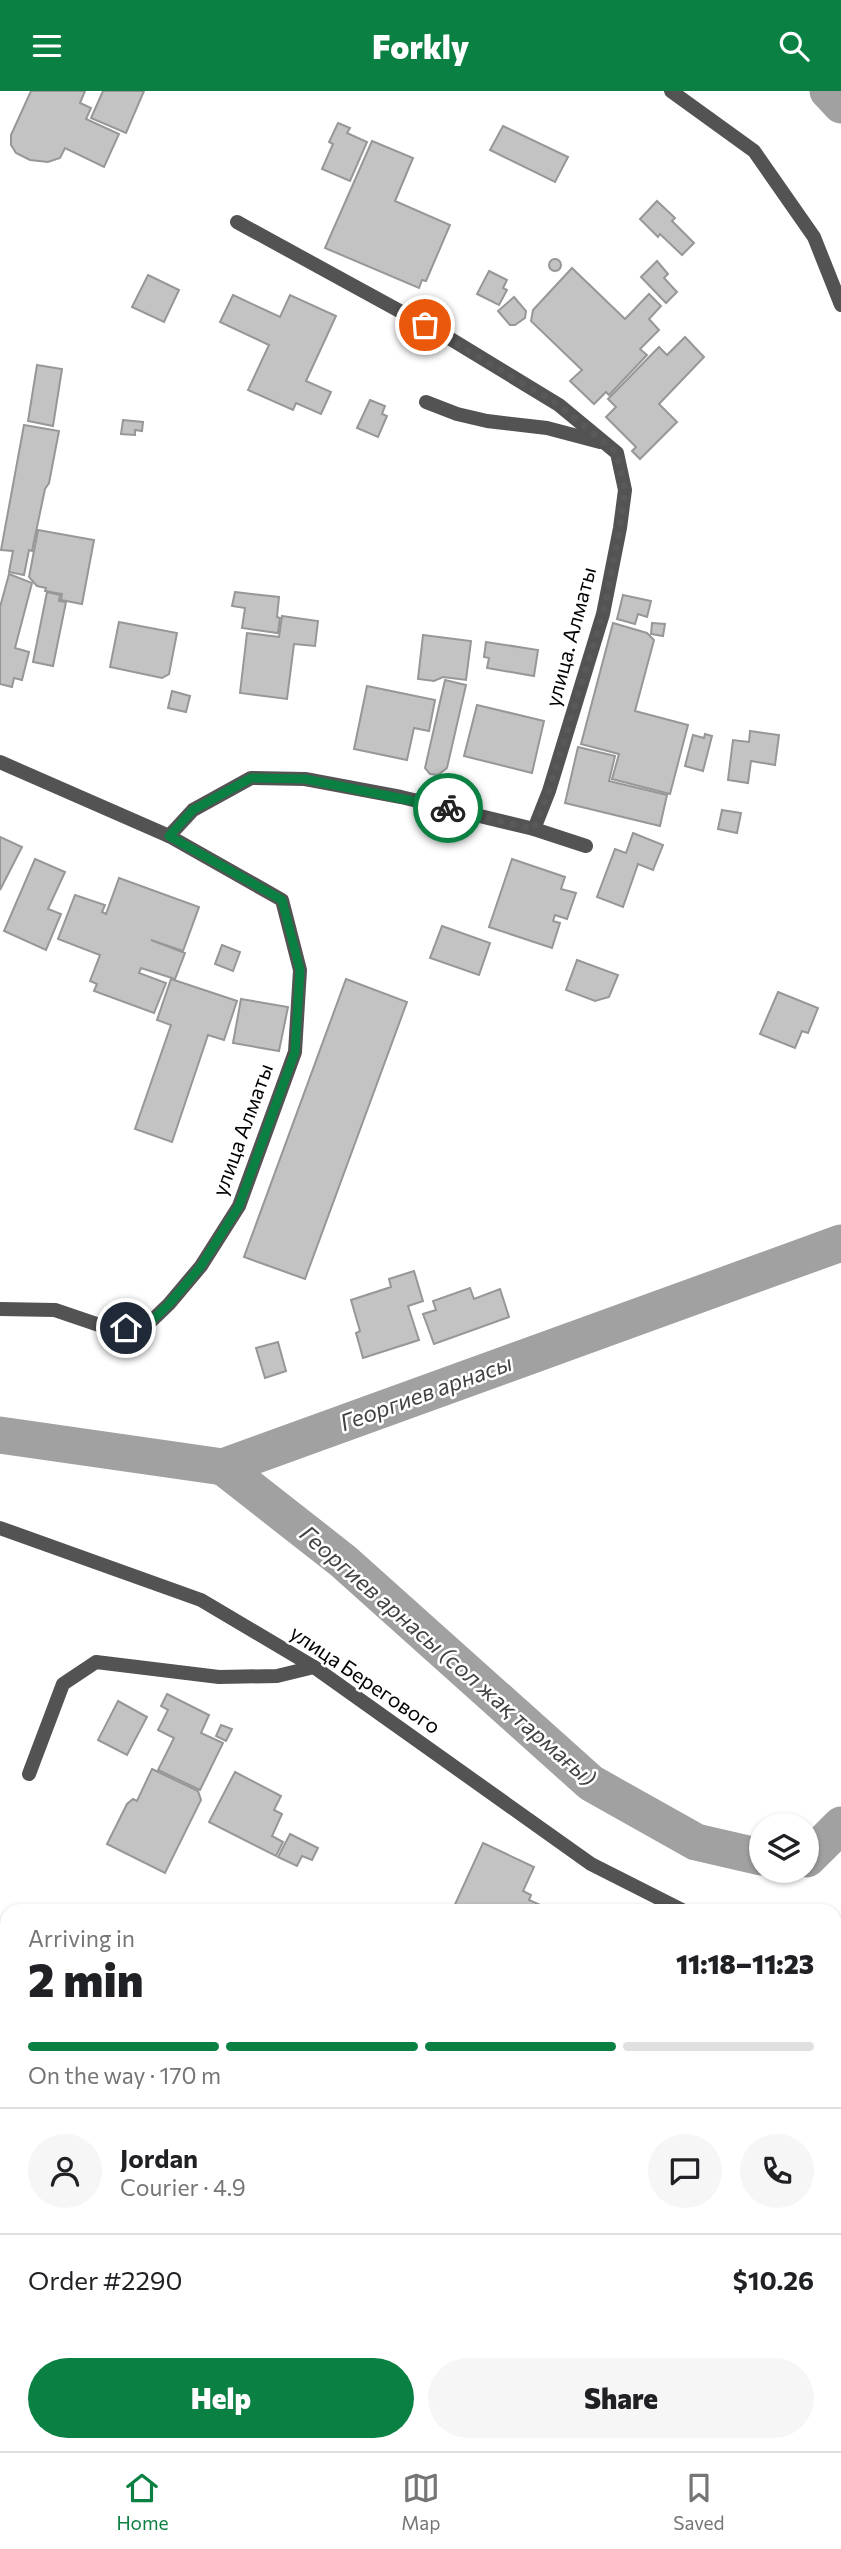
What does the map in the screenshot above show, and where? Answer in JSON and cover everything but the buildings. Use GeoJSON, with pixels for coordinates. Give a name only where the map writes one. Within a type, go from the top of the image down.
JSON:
{"type":"FeatureCollection","features":[{"type":"Feature","properties":{"kind":"street"},"geometry":{"type":"LineString","coordinates":[[671,91],[754,151],[814,237],[841,305]]}},
{"type":"Feature","properties":{"kind":"street"},"geometry":{"type":"LineString","coordinates":[[237,222],[449,338],[559,405],[605,443]]}},
{"type":"Feature","properties":{"kind":"street"},"geometry":{"type":"LineString","coordinates":[[426,402],[457,414],[487,421],[547,428],[605,443]]}},
{"type":"Feature","properties":{"kind":"street","name":"улица. Алматы"},"geometry":{"type":"LineString","coordinates":[[534,829],[549,790],[603,614],[620,528],[625,490],[617,453],[605,443]]}},
{"type":"Feature","properties":{"kind":"street","name":"улица Алматы"},"geometry":{"type":"LineString","coordinates":[[0,762],[169,836],[282,900],[300,970],[295,1052],[239,1206],[201,1266],[169,1304],[144,1328],[108,1328],[55,1310],[0,1308]]}},
{"type":"Feature","properties":{"kind":"street"},"geometry":{"type":"LineString","coordinates":[[169,836],[193,810],[251,778],[305,779],[401,797],[534,829],[586,846]]}},
{"type":"Feature","properties":{"kind":"street","name":"улица Берегового"},"geometry":{"type":"LineString","coordinates":[[0,1528],[201,1600],[314,1667],[591,1864],[670,1904]]}},
{"type":"Feature","properties":{"kind":"street"},"geometry":{"type":"LineString","coordinates":[[29,1774],[63,1684],[96,1662],[219,1677],[276,1677],[314,1667]]}},
{"type":"Feature","properties":{"kind":"waterway"},"geometry":{"type":"LineString","coordinates":[[828,91],[841,105]]}},
{"type":"Feature","properties":{"kind":"waterway","name":"Георгиев арнасы"},"geometry":{"type":"LineString","coordinates":[[0,1435],[223,1467],[841,1243]]}},
{"type":"Feature","properties":{"kind":"waterway","name":"Георгиев арнасы (сол жақ тармағы)"},"geometry":{"type":"LineString","coordinates":[[223,1467],[343,1561],[591,1783],[696,1842],[749,1854]]}},
{"type":"Feature","properties":{"kind":"waterway","name":"Георгиев арнасы (сол жақ тармағы)"},"geometry":{"type":"LineString","coordinates":[[819,1847],[841,1825]]}},
{"type":"Feature","properties":{"kind":"way so far"},"geometry":{"type":"LineString","coordinates":[[425,325],[559,405],[617,453],[625,490],[603,614],[549,790],[534,829],[448,808]]}},
{"type":"Feature","properties":{"kind":"route"},"geometry":{"type":"LineString","coordinates":[[126,1328],[144,1328],[169,1304],[201,1266],[239,1206],[295,1052],[300,970],[282,900],[169,836],[193,810],[251,778],[305,779],[448,808]]}}]}
